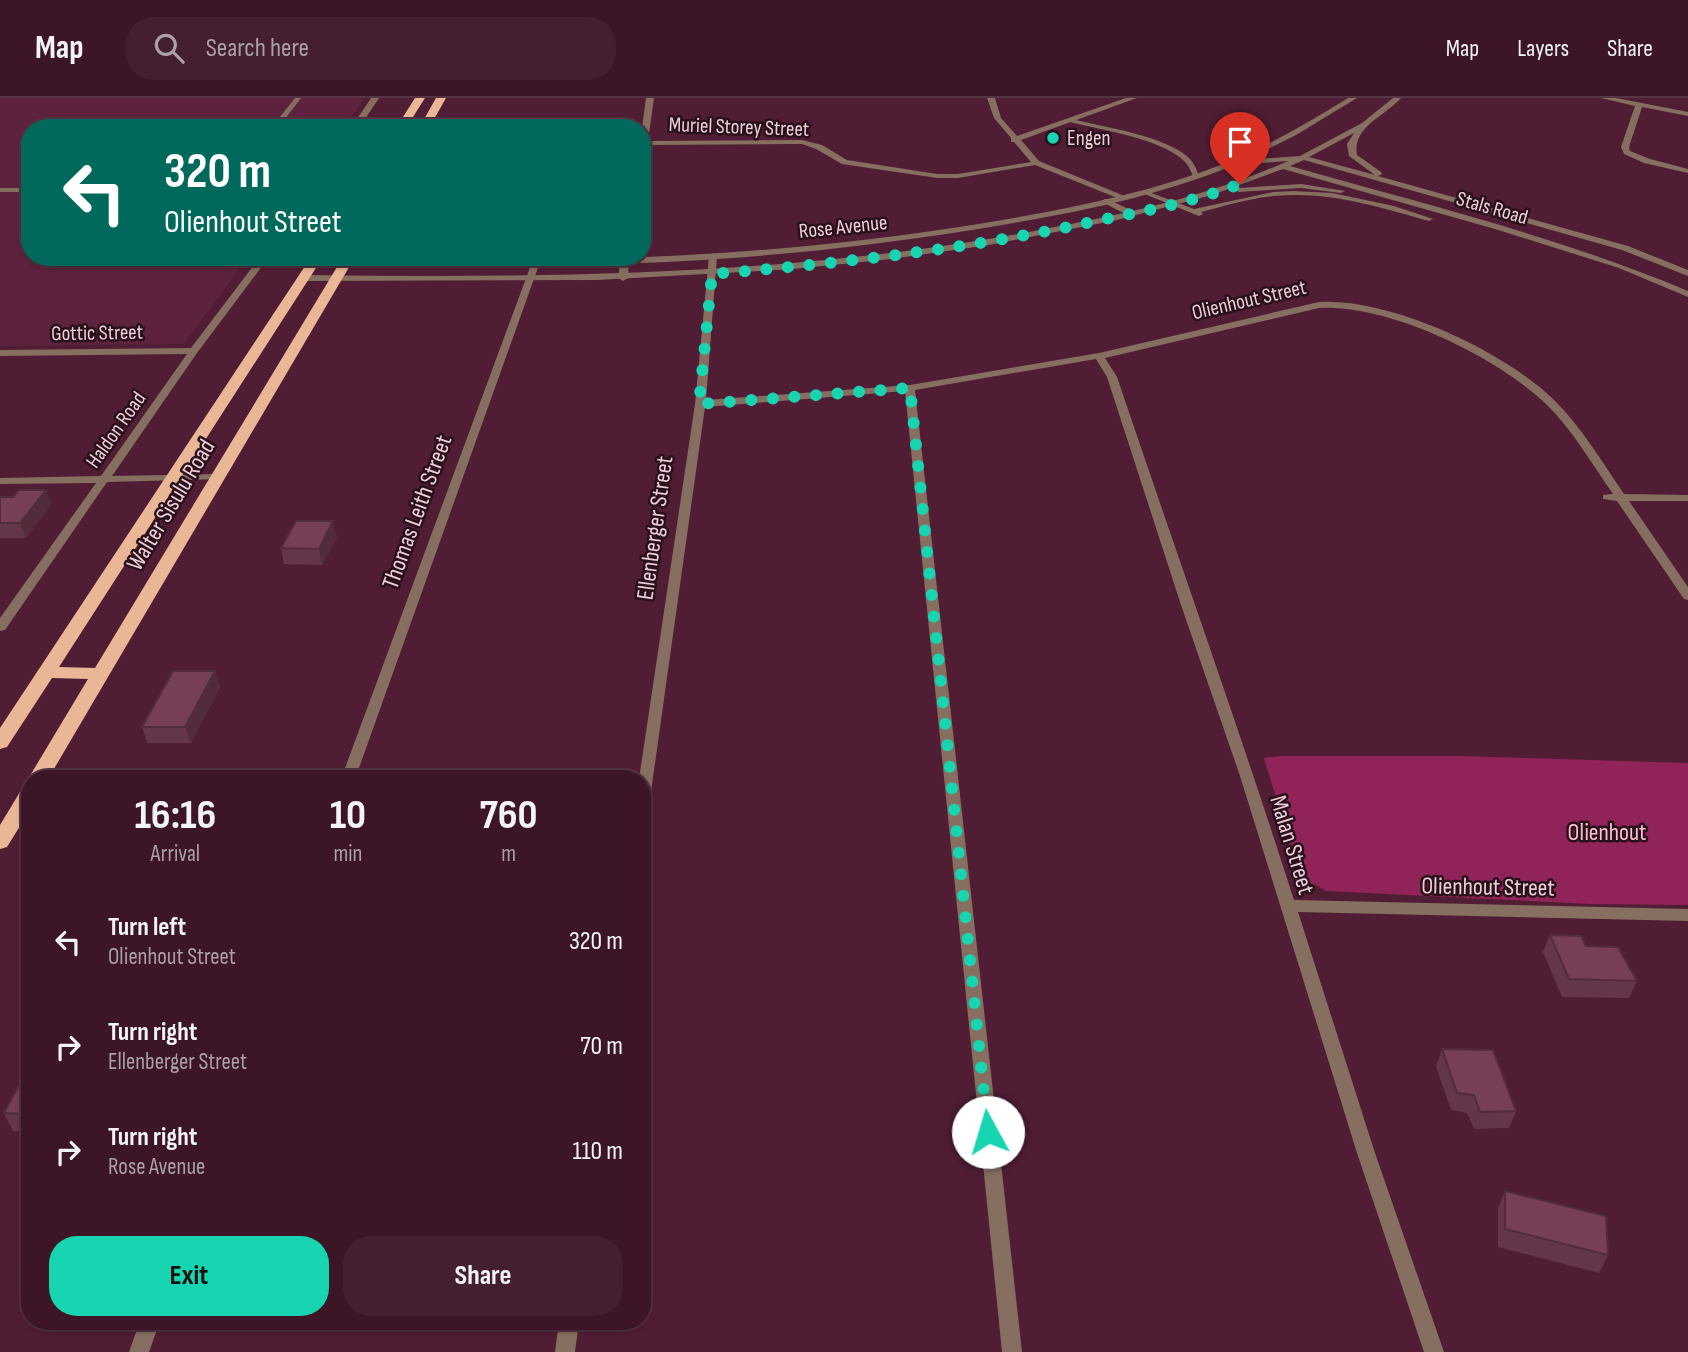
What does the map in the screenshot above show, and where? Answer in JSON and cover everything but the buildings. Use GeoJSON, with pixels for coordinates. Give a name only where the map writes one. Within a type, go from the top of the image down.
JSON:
{"type":"FeatureCollection","features":[{"type":"Feature","properties":{"kind":"highway"},"geometry":{"type":"LineString","coordinates":[[406,119],[420,98]]}},
{"type":"Feature","properties":{"kind":"highway"},"geometry":{"type":"LineString","coordinates":[[429,119],[441,98]]}},
{"type":"Feature","properties":{"kind":"highway","name":"Walter Sisulu Road"},"geometry":{"type":"LineString","coordinates":[[43,770],[218,477],[302,278],[310,266]]}},
{"type":"Feature","properties":{"kind":"highway","name":"Walter Sisulu Road"},"geometry":{"type":"LineString","coordinates":[[0,743],[170,479],[344,266]]}},
{"type":"Feature","properties":{"kind":"highway"},"geometry":{"type":"LineString","coordinates":[[46,672],[100,674]]}},
{"type":"Feature","properties":{"kind":"highway"},"geometry":{"type":"LineString","coordinates":[[0,842],[21,807]]}},
{"type":"Feature","properties":{"kind":"street"},"geometry":{"type":"LineString","coordinates":[[361,119],[375,98]]}},
{"type":"Feature","properties":{"kind":"street"},"geometry":{"type":"LineString","coordinates":[[647,119],[650,98]]}},
{"type":"Feature","properties":{"kind":"street"},"geometry":{"type":"LineString","coordinates":[[991,98],[998,118],[1036,163],[1123,197]]}},
{"type":"Feature","properties":{"kind":"street"},"geometry":{"type":"LineString","coordinates":[[1014,140],[1133,98]]}},
{"type":"Feature","properties":{"kind":"street","name":"Rose Avenue"},"geometry":{"type":"LineString","coordinates":[[651,258],[713,256],[919,236],[1025,219],[1107,201],[1196,177],[1228,165],[1287,138],[1353,98]]}},
{"type":"Feature","properties":{"kind":"street","name":"Rose Avenue"},"geometry":{"type":"LineString","coordinates":[[302,278],[623,278],[825,265],[937,251],[1132,214],[1218,192],[1284,162],[1304,158],[1363,125],[1397,98]]}},
{"type":"Feature","properties":{"kind":"street"},"geometry":{"type":"LineString","coordinates":[[1605,98],[1688,114]]}},
{"type":"Feature","properties":{"kind":"street"},"geometry":{"type":"LineString","coordinates":[[1639,104],[1625,147],[1627,152],[1635,157],[1688,171]]}},
{"type":"Feature","properties":{"kind":"street"},"geometry":{"type":"LineString","coordinates":[[1363,125],[1351,144],[1353,156],[1376,173],[1403,186]]}},
{"type":"Feature","properties":{"kind":"street"},"geometry":{"type":"LineString","coordinates":[[1228,165],[1284,162],[1287,138]]}},
{"type":"Feature","properties":{"kind":"street","name":"Muriel Storey Street"},"geometry":{"type":"LineString","coordinates":[[651,143],[802,142],[819,147],[845,162],[937,176],[1036,163]]}},
{"type":"Feature","properties":{"kind":"street","name":"Stals Road"},"geometry":{"type":"LineString","coordinates":[[1304,158],[1625,248],[1688,273]]}},
{"type":"Feature","properties":{"kind":"street","name":"Stals Road"},"geometry":{"type":"LineString","coordinates":[[1284,162],[1425,208],[1622,266],[1688,293]]}},
{"type":"Feature","properties":{"kind":"street"},"geometry":{"type":"LineString","coordinates":[[1218,192],[1272,187],[1314,187],[1425,208]]}},
{"type":"Feature","properties":{"kind":"street","name":"Ellenberger Street"},"geometry":{"type":"LineString","coordinates":[[647,770],[699,404],[713,256]]}},
{"type":"Feature","properties":{"kind":"street","name":"Haldon Road"},"geometry":{"type":"LineString","coordinates":[[0,626],[106,480],[194,351],[258,266]]}},
{"type":"Feature","properties":{"kind":"street","name":"Thomas Leith Street"},"geometry":{"type":"LineString","coordinates":[[351,770],[534,266]]}},
{"type":"Feature","properties":{"kind":"street"},"geometry":{"type":"LineString","coordinates":[[623,278],[624,266]]}},
{"type":"Feature","properties":{"kind":"street","name":"Olienhout Street"},"geometry":{"type":"LineString","coordinates":[[699,404],[910,388],[1099,356],[1311,307],[1336,303],[1366,307],[1460,343],[1535,389],[1557,409],[1622,497],[1688,596]]}},
{"type":"Feature","properties":{"kind":"street","name":"Gottic Street"},"geometry":{"type":"LineString","coordinates":[[0,353],[194,351]]}},
{"type":"Feature","properties":{"kind":"street","name":"Malan Street"},"geometry":{"type":"LineString","coordinates":[[1099,356],[1112,377],[1187,606],[1247,776],[1366,1153],[1434,1352]]}},
{"type":"Feature","properties":{"kind":"street"},"geometry":{"type":"LineString","coordinates":[[910,388],[1012,1352]]}},
{"type":"Feature","properties":{"kind":"street"},"geometry":{"type":"LineString","coordinates":[[0,481],[218,477]]}},
{"type":"Feature","properties":{"kind":"street"},"geometry":{"type":"LineString","coordinates":[[1607,497],[1688,498]]}},
{"type":"Feature","properties":{"kind":"street","name":"Olienhout Street"},"geometry":{"type":"LineString","coordinates":[[1288,906],[1688,915]]}},
{"type":"Feature","properties":{"kind":"street"},"geometry":{"type":"LineString","coordinates":[[139,1352],[147,1330]]}},
{"type":"Feature","properties":{"kind":"street"},"geometry":{"type":"LineString","coordinates":[[565,1352],[568,1330]]}},
{"type":"Feature","properties":{"kind":"lane"},"geometry":{"type":"LineString","coordinates":[[281,119],[298,98]]}},
{"type":"Feature","properties":{"kind":"lane"},"geometry":{"type":"LineString","coordinates":[[1072,121],[1144,140],[1183,155],[1192,165],[1196,177]]}},
{"type":"Feature","properties":{"kind":"lane"},"geometry":{"type":"LineString","coordinates":[[0,190],[21,190]]}},
{"type":"Feature","properties":{"kind":"lane"},"geometry":{"type":"LineString","coordinates":[[1144,192],[1206,217]]}},
{"type":"Feature","properties":{"kind":"lane"},"geometry":{"type":"LineString","coordinates":[[1194,212],[1250,197],[1304,193],[1338,195],[1375,202],[1429,219]]}},
{"type":"Feature","properties":{"kind":"lane"},"geometry":{"type":"LineString","coordinates":[[1107,201],[1132,214]]}},
{"type":"Feature","properties":{"kind":"lane"},"geometry":{"type":"LineString","coordinates":[[1419,221],[1444,213]]}},
{"type":"Feature","properties":{"kind":"shaded area"},"geometry":{"type":"Polygon","coordinates":[[[0,98],[365,98],[350,119],[21,119],[21,266],[241,266],[184,344],[0,346],[0,98]]]}},
{"type":"Feature","properties":{"kind":"green space","name":"Olienhout"},"geometry":{"type":"Polygon","coordinates":[[[1460,756],[1688,763],[1688,905],[1591,904],[1326,891],[1300,877],[1264,758],[1460,756]]]}},
{"type":"Feature","properties":{"kind":"place","name":"Engen"},"geometry":{"type":"Point","coordinates":[1053,138]}},
{"type":"Feature","properties":{"kind":"route"},"geometry":{"type":"LineString","coordinates":[[988,1132],[910,388],[699,404],[712,274],[825,265],[1021,237],[1132,214],[1240,184]]}}]}
